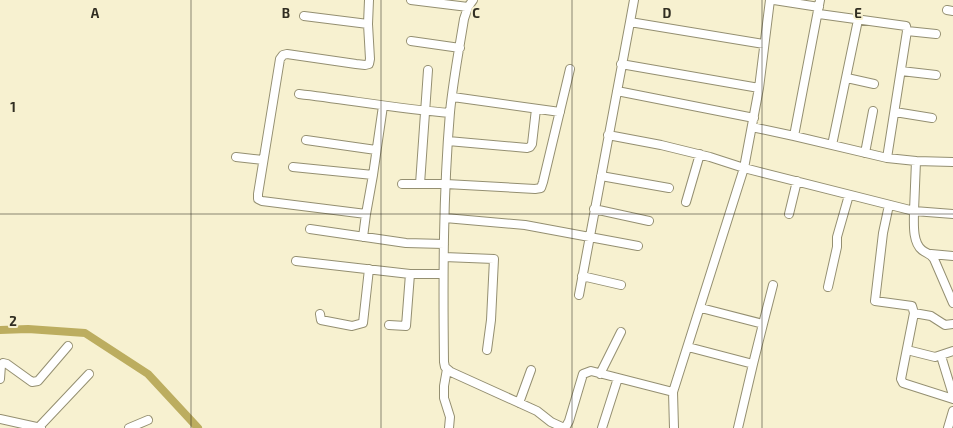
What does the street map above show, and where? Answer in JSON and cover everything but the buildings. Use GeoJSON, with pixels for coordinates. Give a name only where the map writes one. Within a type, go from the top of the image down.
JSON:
{"type":"FeatureCollection","features":[{"type":"Feature","properties":{"kind":"street"},"geometry":{"type":"LineString","coordinates":[[366,214],[258,200],[263,160],[280,59],[283,55],[287,54],[365,65],[369,64],[369,0]]}},
{"type":"Feature","properties":{"kind":"street"},"geometry":{"type":"LineString","coordinates":[[411,0],[468,7]]}},
{"type":"Feature","properties":{"kind":"street"},"geometry":{"type":"LineString","coordinates":[[473,0],[468,7],[464,19],[450,113],[448,141],[443,274],[444,362],[447,369],[537,411],[551,422],[564,428],[569,421],[583,374],[591,371],[673,392]]}},
{"type":"Feature","properties":{"kind":"street"},"geometry":{"type":"LineString","coordinates":[[579,295],[634,0]]}},
{"type":"Feature","properties":{"kind":"street"},"geometry":{"type":"LineString","coordinates":[[674,428],[673,392],[701,308],[744,168],[759,88],[770,0]]}},
{"type":"Feature","properties":{"kind":"street"},"geometry":{"type":"LineString","coordinates":[[774,0],[820,7],[858,20],[900,24],[906,26],[907,31],[887,158]]}},
{"type":"Feature","properties":{"kind":"street"},"geometry":{"type":"LineString","coordinates":[[794,136],[820,7]]}},
{"type":"Feature","properties":{"kind":"street"},"geometry":{"type":"LineString","coordinates":[[304,16],[368,24]]}},
{"type":"Feature","properties":{"kind":"street"},"geometry":{"type":"LineString","coordinates":[[832,145],[858,20]]}},
{"type":"Feature","properties":{"kind":"street"},"geometry":{"type":"LineString","coordinates":[[630,22],[764,44]]}},
{"type":"Feature","properties":{"kind":"street"},"geometry":{"type":"LineString","coordinates":[[907,31],[936,34]]}},
{"type":"Feature","properties":{"kind":"street"},"geometry":{"type":"LineString","coordinates":[[412,41],[460,48]]}},
{"type":"Feature","properties":{"kind":"street"},"geometry":{"type":"LineString","coordinates":[[621,64],[759,88]]}},
{"type":"Feature","properties":{"kind":"street"},"geometry":{"type":"LineString","coordinates":[[402,184],[446,184],[535,189],[541,188],[570,69]]}},
{"type":"Feature","properties":{"kind":"street"},"geometry":{"type":"LineString","coordinates":[[420,184],[428,70]]}},
{"type":"Feature","properties":{"kind":"street"},"geometry":{"type":"LineString","coordinates":[[901,71],[936,75]]}},
{"type":"Feature","properties":{"kind":"street"},"geometry":{"type":"LineString","coordinates":[[847,78],[874,84]]}},
{"type":"Feature","properties":{"kind":"street"},"geometry":{"type":"LineString","coordinates":[[617,91],[754,118]]}},
{"type":"Feature","properties":{"kind":"street"},"geometry":{"type":"LineString","coordinates":[[299,94],[383,106],[450,113]]}},
{"type":"Feature","properties":{"kind":"street"},"geometry":{"type":"LineString","coordinates":[[453,96],[560,112]]}},
{"type":"Feature","properties":{"kind":"street"},"geometry":{"type":"LineString","coordinates":[[363,237],[383,106]]}},
{"type":"Feature","properties":{"kind":"street"},"geometry":{"type":"LineString","coordinates":[[448,141],[527,148],[530,147],[532,144],[536,109]]}},
{"type":"Feature","properties":{"kind":"street"},"geometry":{"type":"LineString","coordinates":[[865,154],[873,110]]}},
{"type":"Feature","properties":{"kind":"street"},"geometry":{"type":"LineString","coordinates":[[895,112],[932,118]]}},
{"type":"Feature","properties":{"kind":"street"},"geometry":{"type":"LineString","coordinates":[[752,127],[887,158],[916,162],[953,162]]}},
{"type":"Feature","properties":{"kind":"street"},"geometry":{"type":"LineString","coordinates":[[608,135],[700,154],[744,168],[914,211],[953,214]]}},
{"type":"Feature","properties":{"kind":"street"},"geometry":{"type":"LineString","coordinates":[[306,140],[376,150]]}},
{"type":"Feature","properties":{"kind":"street"},"geometry":{"type":"LineString","coordinates":[[686,202],[700,154]]}},
{"type":"Feature","properties":{"kind":"street"},"geometry":{"type":"LineString","coordinates":[[236,157],[263,160]]}},
{"type":"Feature","properties":{"kind":"street"},"geometry":{"type":"LineString","coordinates":[[916,162],[914,211],[915,238],[921,249],[931,254],[953,256]]}},
{"type":"Feature","properties":{"kind":"street"},"geometry":{"type":"LineString","coordinates":[[293,167],[373,175]]}},
{"type":"Feature","properties":{"kind":"street"},"geometry":{"type":"LineString","coordinates":[[601,176],[668,188]]}},
{"type":"Feature","properties":{"kind":"street"},"geometry":{"type":"LineString","coordinates":[[789,214],[797,181]]}},
{"type":"Feature","properties":{"kind":"street"},"geometry":{"type":"LineString","coordinates":[[828,287],[837,247],[837,237],[849,195]]}},
{"type":"Feature","properties":{"kind":"street"},"geometry":{"type":"LineString","coordinates":[[889,205],[882,233],[876,301],[912,306],[914,313],[902,379],[903,383],[953,399]]}},
{"type":"Feature","properties":{"kind":"street"},"geometry":{"type":"LineString","coordinates":[[594,209],[649,221]]}},
{"type":"Feature","properties":{"kind":"street"},"geometry":{"type":"LineString","coordinates":[[445,218],[525,225],[638,246]]}},
{"type":"Feature","properties":{"kind":"street"},"geometry":{"type":"LineString","coordinates":[[310,229],[406,243],[444,244]]}},
{"type":"Feature","properties":{"kind":"street"},"geometry":{"type":"LineString","coordinates":[[931,254],[952,300]]}},
{"type":"Feature","properties":{"kind":"street"},"geometry":{"type":"LineString","coordinates":[[444,257],[494,259],[491,320],[487,350]]}},
{"type":"Feature","properties":{"kind":"street"},"geometry":{"type":"LineString","coordinates":[[296,261],[410,274],[443,274]]}},
{"type":"Feature","properties":{"kind":"street"},"geometry":{"type":"LineString","coordinates":[[320,314],[321,320],[352,326],[363,323],[369,269]]}},
{"type":"Feature","properties":{"kind":"street"},"geometry":{"type":"LineString","coordinates":[[389,325],[406,326],[410,274]]}},
{"type":"Feature","properties":{"kind":"street"},"geometry":{"type":"LineString","coordinates":[[582,276],[621,285]]}},
{"type":"Feature","properties":{"kind":"street"},"geometry":{"type":"LineString","coordinates":[[738,428],[773,285]]}},
{"type":"Feature","properties":{"kind":"street"},"geometry":{"type":"LineString","coordinates":[[701,308],[763,324]]}},
{"type":"Feature","properties":{"kind":"street"},"geometry":{"type":"LineString","coordinates":[[914,313],[927,314],[945,325],[953,324]]}},
{"type":"Feature","properties":{"kind":"street"},"geometry":{"type":"LineString","coordinates":[[600,374],[621,332]]}},
{"type":"Feature","properties":{"kind":"street"},"geometry":{"type":"LineString","coordinates":[[0,379],[1,365],[3,363],[7,364],[32,382],[38,381],[68,346]]}},
{"type":"Feature","properties":{"kind":"street"},"geometry":{"type":"LineString","coordinates":[[688,347],[753,364]]}},
{"type":"Feature","properties":{"kind":"street"},"geometry":{"type":"LineString","coordinates":[[907,350],[935,356],[941,356],[953,351]]}},
{"type":"Feature","properties":{"kind":"street"},"geometry":{"type":"LineString","coordinates":[[941,356],[953,390]]}},
{"type":"Feature","properties":{"kind":"street"},"geometry":{"type":"LineString","coordinates":[[447,369],[444,386],[444,398],[450,417],[449,428]]}},
{"type":"Feature","properties":{"kind":"street"},"geometry":{"type":"LineString","coordinates":[[519,402],[531,370]]}},
{"type":"Feature","properties":{"kind":"street"},"geometry":{"type":"LineString","coordinates":[[0,419],[40,427],[89,374]]}},
{"type":"Feature","properties":{"kind":"street"},"geometry":{"type":"LineString","coordinates":[[602,428],[618,378]]}},
{"type":"Feature","properties":{"kind":"street"},"geometry":{"type":"LineString","coordinates":[[948,428],[953,411]]}},
{"type":"Feature","properties":{"kind":"street"},"geometry":{"type":"LineString","coordinates":[[129,428],[148,420]]}},
{"type":"Feature","properties":{"kind":"waterway"},"geometry":{"type":"LineString","coordinates":[[0,330],[28,329],[85,333],[148,374],[198,428]]}}]}
